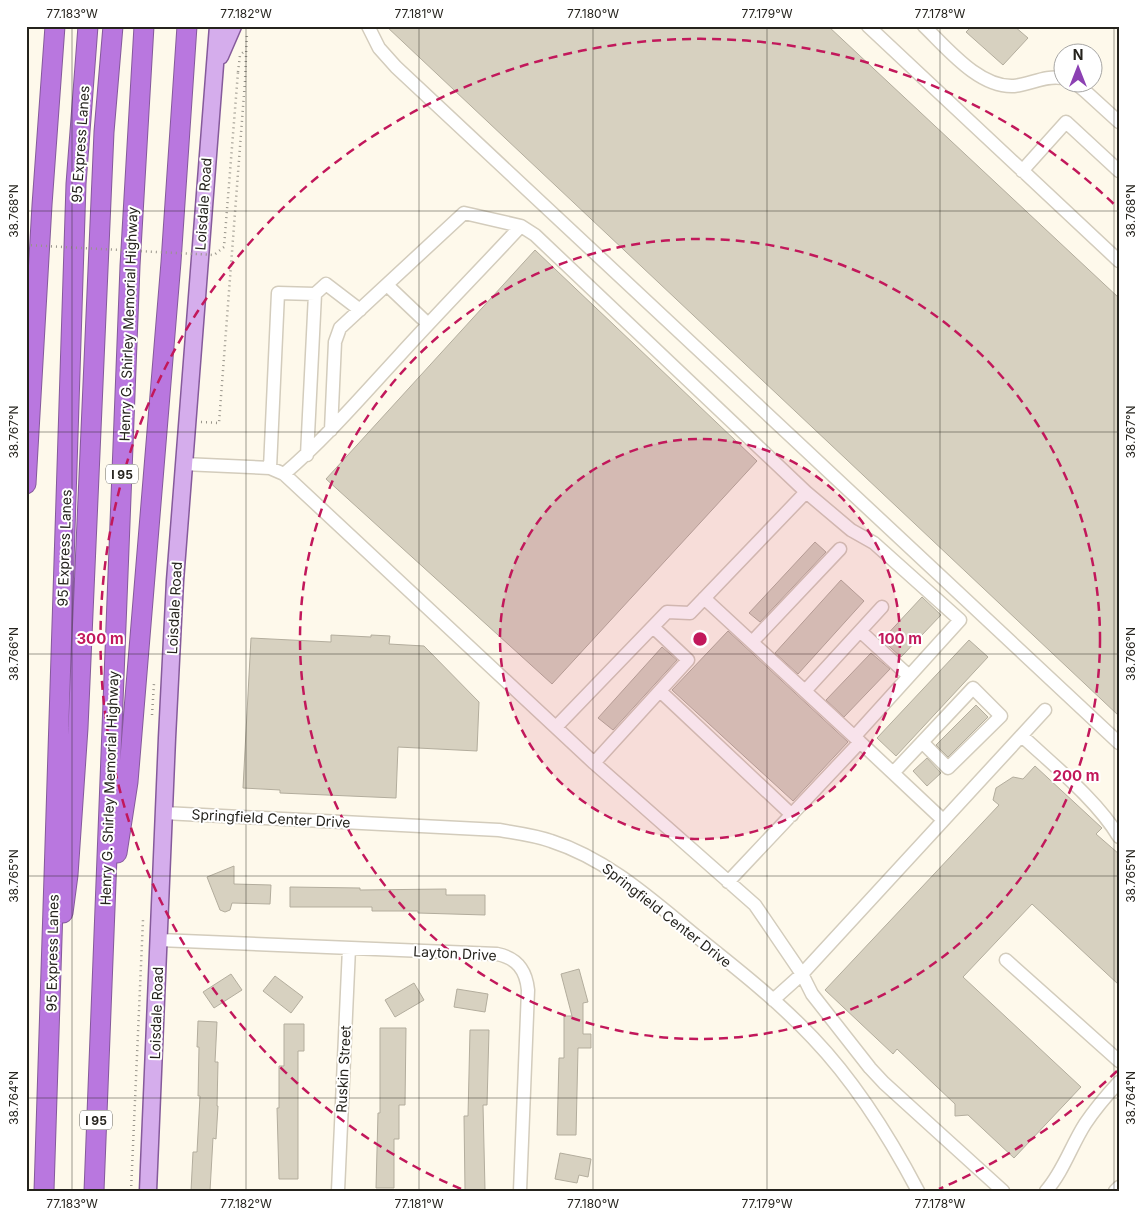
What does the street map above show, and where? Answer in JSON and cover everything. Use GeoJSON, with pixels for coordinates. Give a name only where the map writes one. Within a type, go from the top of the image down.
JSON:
{"type":"FeatureCollection","features":[{"type":"Feature","properties":{"kind":"highway"},"geometry":{"type":"LineString","coordinates":[[26,484],[41,215],[55,26]]}},
{"type":"Feature","properties":{"kind":"highway","name":"95 Express Lanes"},"geometry":{"type":"LineString","coordinates":[[44,1191],[76,184],[88,26]]}},
{"type":"Feature","properties":{"kind":"highway"},"geometry":{"type":"LineString","coordinates":[[51,983],[66,889],[76,747],[104,132],[113,26]]}},
{"type":"Feature","properties":{"kind":"highway","name":"Henry G. Shirley Memorial Highway"},"geometry":{"type":"LineString","coordinates":[[94,1191],[130,266],[144,26]]}},
{"type":"Feature","properties":{"kind":"highway"},"geometry":{"type":"LineString","coordinates":[[104,923],[128,782],[171,262],[188,26]]}},
{"type":"Feature","properties":{"kind":"main road","name":"Loisdale Road"},"geometry":{"type":"LineString","coordinates":[[148,1191],[174,604],[183,464],[218,26]]}},
{"type":"Feature","properties":{"kind":"main road"},"geometry":{"type":"LineString","coordinates":[[213,85],[221,54],[233,26]]}},
{"type":"Feature","properties":{"kind":"street"},"geometry":{"type":"LineString","coordinates":[[368,26],[379,48],[396,67],[1119,743]]}},
{"type":"Feature","properties":{"kind":"street"},"geometry":{"type":"LineString","coordinates":[[868,26],[1119,261]]}},
{"type":"Feature","properties":{"kind":"street"},"geometry":{"type":"LineString","coordinates":[[924,26],[974,73],[988,82],[1009,86],[1052,77]]}},
{"type":"Feature","properties":{"kind":"street"},"geometry":{"type":"LineString","coordinates":[[1086,92],[1119,122]]}},
{"type":"Feature","properties":{"kind":"street"},"geometry":{"type":"LineString","coordinates":[[1022,171],[1066,122],[1119,171]]}},
{"type":"Feature","properties":{"kind":"street"},"geometry":{"type":"LineString","coordinates":[[331,430],[334,342],[340,328],[464,213],[521,226],[542,242],[806,492],[851,530],[874,543],[960,620],[909,676],[792,815],[728,882]]}},
{"type":"Feature","properties":{"kind":"street"},"geometry":{"type":"LineString","coordinates":[[284,474],[307,455],[331,430],[521,226]]}},
{"type":"Feature","properties":{"kind":"street"},"geometry":{"type":"LineString","coordinates":[[270,468],[278,293],[315,294],[326,284],[360,310]]}},
{"type":"Feature","properties":{"kind":"street"},"geometry":{"type":"LineString","coordinates":[[387,285],[428,324]]}},
{"type":"Feature","properties":{"kind":"street"},"geometry":{"type":"LineString","coordinates":[[307,455],[315,294]]}},
{"type":"Feature","properties":{"kind":"street"},"geometry":{"type":"LineString","coordinates":[[183,464],[270,468],[284,474],[594,762],[755,905],[802,974],[812,994],[870,1068],[884,1083],[1003,1191]]}},
{"type":"Feature","properties":{"kind":"street"},"geometry":{"type":"LineString","coordinates":[[556,727],[667,612],[690,613],[806,492]]}},
{"type":"Feature","properties":{"kind":"street"},"geometry":{"type":"LineString","coordinates":[[752,642],[840,549]]}},
{"type":"Feature","properties":{"kind":"street"},"geometry":{"type":"LineString","coordinates":[[704,598],[944,820]]}},
{"type":"Feature","properties":{"kind":"street"},"geometry":{"type":"LineString","coordinates":[[805,691],[882,607]]}},
{"type":"Feature","properties":{"kind":"street"},"geometry":{"type":"LineString","coordinates":[[594,762],[688,660],[652,627]]}},
{"type":"Feature","properties":{"kind":"street"},"geometry":{"type":"LineString","coordinates":[[860,631],[909,676]]}},
{"type":"Feature","properties":{"kind":"street"},"geometry":{"type":"LineString","coordinates":[[893,772],[973,688],[1001,716],[948,768],[922,742]]}},
{"type":"Feature","properties":{"kind":"street"},"geometry":{"type":"LineString","coordinates":[[660,691],[792,815]]}},
{"type":"Feature","properties":{"kind":"street"},"geometry":{"type":"LineString","coordinates":[[773,1000],[802,974],[1045,710]]}},
{"type":"Feature","properties":{"kind":"street"},"geometry":{"type":"LineString","coordinates":[[1022,736],[1077,787],[1112,825],[1119,837]]}},
{"type":"Feature","properties":{"kind":"street","name":"Springfield Center Drive"},"geometry":{"type":"LineString","coordinates":[[164,813],[499,830],[526,834],[579,852],[602,864],[633,885],[773,1000],[814,1039],[846,1076],[885,1132],[918,1191]]}},
{"type":"Feature","properties":{"kind":"street","name":"Layton Drive"},"geometry":{"type":"LineString","coordinates":[[159,940],[497,954],[513,959],[523,970],[527,979],[528,990],[520,1191]]}},
{"type":"Feature","properties":{"kind":"street","name":"Ruskin Street"},"geometry":{"type":"LineString","coordinates":[[338,1191],[349,948]]}},
{"type":"Feature","properties":{"kind":"street"},"geometry":{"type":"LineString","coordinates":[[1006,960],[1119,1061]]}},
{"type":"Feature","properties":{"kind":"street"},"geometry":{"type":"LineString","coordinates":[[1046,1191],[1055,1181],[1085,1125],[1100,1103],[1119,1082]]}},
{"type":"Feature","properties":{"kind":"street"},"geometry":{"type":"LineString","coordinates":[[1115,1191],[1119,1187]]}},
{"type":"Feature","properties":{"kind":"path"},"geometry":{"type":"LineString","coordinates":[[26,245],[214,255],[224,246],[238,72],[240,55],[246,50],[247,26]]}},
{"type":"Feature","properties":{"kind":"building"},"geometry":{"type":"Polygon","coordinates":[[[386,26],[828,26],[1119,298],[1119,716],[386,26]]]}},
{"type":"Feature","properties":{"kind":"building"},"geometry":{"type":"Polygon","coordinates":[[[972,26],[1014,26],[1028,38],[1003,65],[966,32],[972,26]]]}},
{"type":"Feature","properties":{"kind":"building"},"geometry":{"type":"Polygon","coordinates":[[[535,250],[757,461],[552,684],[326,479],[535,250]]]}},
{"type":"Feature","properties":{"kind":"building"},"geometry":{"type":"Polygon","coordinates":[[[815,542],[826,552],[760,622],[749,613],[815,542]]]}},
{"type":"Feature","properties":{"kind":"building"},"geometry":{"type":"Polygon","coordinates":[[[841,580],[864,601],[798,674],[775,653],[841,580]]]}},
{"type":"Feature","properties":{"kind":"building"},"geometry":{"type":"Polygon","coordinates":[[[922,597],[941,615],[901,657],[882,640],[922,597]]]}},
{"type":"Feature","properties":{"kind":"building"},"geometry":{"type":"Polygon","coordinates":[[[728,631],[848,742],[793,801],[672,690],[728,631]]]}},
{"type":"Feature","properties":{"kind":"building"},"geometry":{"type":"Polygon","coordinates":[[[331,635],[390,636],[389,644],[424,646],[479,702],[477,751],[398,747],[396,798],[280,793],[280,790],[243,788],[251,638],[331,642],[331,635]]]}},
{"type":"Feature","properties":{"kind":"building"},"geometry":{"type":"Polygon","coordinates":[[[969,640],[988,657],[896,756],[877,738],[969,640]]]}},
{"type":"Feature","properties":{"kind":"building"},"geometry":{"type":"Polygon","coordinates":[[[662,647],[677,660],[613,730],[598,718],[662,647]]]}},
{"type":"Feature","properties":{"kind":"building"},"geometry":{"type":"Polygon","coordinates":[[[871,653],[890,669],[844,717],[826,700],[871,653]]]}},
{"type":"Feature","properties":{"kind":"building"},"geometry":{"type":"Polygon","coordinates":[[[976,705],[988,717],[948,757],[936,745],[976,705]]]}},
{"type":"Feature","properties":{"kind":"building"},"geometry":{"type":"Polygon","coordinates":[[[927,758],[941,773],[927,786],[913,771],[927,758]]]}},
{"type":"Feature","properties":{"kind":"building"},"geometry":{"type":"Polygon","coordinates":[[[1035,766],[1102,828],[1096,834],[1119,854],[1119,985],[1032,904],[963,977],[1081,1087],[1014,1158],[968,1115],[955,1116],[955,1104],[897,1049],[893,1054],[825,990],[999,805],[993,800],[996,788],[1013,777],[1023,779],[1035,766]]]}},
{"type":"Feature","properties":{"kind":"building"},"geometry":{"type":"Polygon","coordinates":[[[234,866],[234,884],[271,885],[270,904],[232,903],[230,910],[225,912],[220,910],[207,877],[234,866]]]}},
{"type":"Feature","properties":{"kind":"building"},"geometry":{"type":"Polygon","coordinates":[[[290,887],[360,888],[360,890],[446,889],[446,895],[485,895],[485,915],[418,913],[418,911],[372,911],[372,907],[290,907],[290,887]]]}},
{"type":"Feature","properties":{"kind":"building"},"geometry":{"type":"Polygon","coordinates":[[[579,969],[588,1002],[583,1003],[583,1034],[591,1034],[591,1048],[578,1048],[576,1135],[557,1135],[559,1058],[564,1058],[564,1016],[572,1016],[561,974],[579,969]]]}},
{"type":"Feature","properties":{"kind":"building"},"geometry":{"type":"Polygon","coordinates":[[[231,974],[242,990],[214,1008],[203,992],[231,974]]]}},
{"type":"Feature","properties":{"kind":"building"},"geometry":{"type":"Polygon","coordinates":[[[275,976],[303,997],[291,1013],[263,991],[275,976]]]}},
{"type":"Feature","properties":{"kind":"building"},"geometry":{"type":"Polygon","coordinates":[[[414,983],[424,1000],[395,1017],[385,1000],[414,983]]]}},
{"type":"Feature","properties":{"kind":"building"},"geometry":{"type":"Polygon","coordinates":[[[457,989],[488,994],[485,1012],[454,1007],[457,989]]]}},
{"type":"Feature","properties":{"kind":"building"},"geometry":{"type":"Polygon","coordinates":[[[198,1021],[217,1022],[215,1062],[218,1062],[218,1106],[216,1139],[213,1138],[210,1191],[191,1191],[193,1152],[197,1152],[200,1096],[198,1096],[198,1021]]]}},
{"type":"Feature","properties":{"kind":"building"},"geometry":{"type":"Polygon","coordinates":[[[284,1024],[304,1024],[304,1051],[298,1051],[298,1179],[279,1179],[277,1108],[279,1108],[279,1066],[284,1066],[284,1024]]]}},
{"type":"Feature","properties":{"kind":"building"},"geometry":{"type":"Polygon","coordinates":[[[380,1028],[406,1028],[405,1105],[399,1105],[399,1139],[394,1139],[394,1188],[376,1188],[378,1113],[380,1113],[380,1028]]]}},
{"type":"Feature","properties":{"kind":"building"},"geometry":{"type":"Polygon","coordinates":[[[470,1030],[489,1030],[487,1105],[483,1105],[485,1190],[465,1190],[464,1116],[468,1116],[470,1030]]]}},
{"type":"Feature","properties":{"kind":"building"},"geometry":{"type":"Polygon","coordinates":[[[560,1153],[591,1159],[588,1177],[579,1175],[577,1183],[555,1179],[560,1153]]]}}]}
